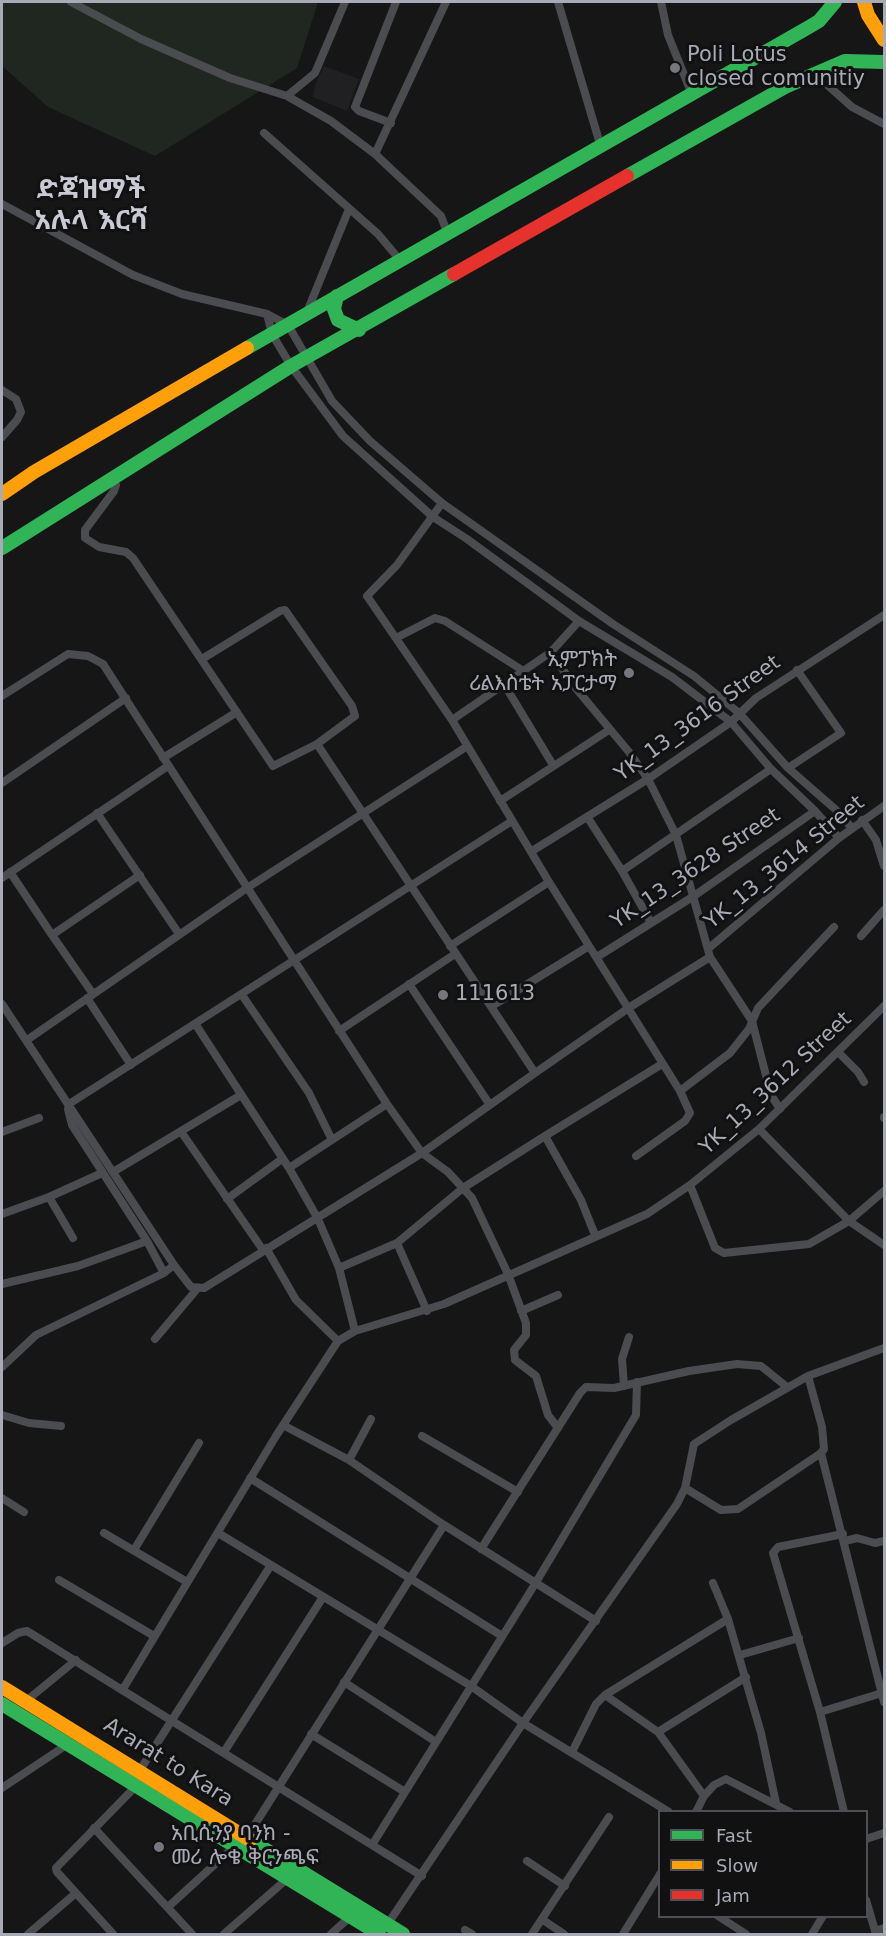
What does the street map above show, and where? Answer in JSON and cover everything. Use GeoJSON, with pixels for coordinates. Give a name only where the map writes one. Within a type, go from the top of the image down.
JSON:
{"type":"FeatureCollection","features":[{"type":"Feature","properties":{"kind":"main road"},"geometry":{"type":"LineString","coordinates":[[2,494],[34,472],[399,259],[809,27],[819,21],[835,2]]}},
{"type":"Feature","properties":{"kind":"main road"},"geometry":{"type":"LineString","coordinates":[[864,2],[868,15],[885,40]]}},
{"type":"Feature","properties":{"kind":"main road"},"geometry":{"type":"LineString","coordinates":[[2,548],[111,477],[291,366],[359,330],[613,182],[814,73],[845,61],[885,62]]}},
{"type":"Feature","properties":{"kind":"main road"},"geometry":{"type":"LineString","coordinates":[[337,296],[334,309],[338,320],[348,327],[359,330]]}},
{"type":"Feature","properties":{"kind":"main road","name":"Ararat to Kara"},"geometry":{"type":"LineString","coordinates":[[2,1687],[140,1770],[242,1841],[382,1931]]}},
{"type":"Feature","properties":{"kind":"main road","name":"Ararat to Kara"},"geometry":{"type":"LineString","coordinates":[[2,1704],[136,1786],[242,1841],[288,1878],[351,1916],[382,1931],[403,1935]]}},
{"type":"Feature","properties":{"kind":"street"},"geometry":{"type":"LineString","coordinates":[[71,2],[150,43],[236,80],[287,96],[331,121],[375,154],[441,216],[447,232]]}},
{"type":"Feature","properties":{"kind":"street"},"geometry":{"type":"LineString","coordinates":[[287,96],[315,73],[345,2]]}},
{"type":"Feature","properties":{"kind":"street"},"geometry":{"type":"LineString","coordinates":[[391,123],[359,111],[355,107],[396,2]]}},
{"type":"Feature","properties":{"kind":"street"},"geometry":{"type":"LineString","coordinates":[[375,154],[446,2]]}},
{"type":"Feature","properties":{"kind":"street"},"geometry":{"type":"LineString","coordinates":[[558,2],[600,144]]}},
{"type":"Feature","properties":{"kind":"street"},"geometry":{"type":"LineString","coordinates":[[661,2],[668,34],[691,92]]}},
{"type":"Feature","properties":{"kind":"street"},"geometry":{"type":"LineString","coordinates":[[814,73],[852,107],[885,124]]}},
{"type":"Feature","properties":{"kind":"street"},"geometry":{"type":"LineString","coordinates":[[264,133],[378,234],[399,259]]}},
{"type":"Feature","properties":{"kind":"street"},"geometry":{"type":"LineString","coordinates":[[2,204],[133,275],[182,294],[267,314],[288,325],[340,409],[370,441],[442,503],[612,624],[694,676],[739,713],[788,768],[835,808],[852,828]]}},
{"type":"Feature","properties":{"kind":"street"},"geometry":{"type":"LineString","coordinates":[[307,313],[349,208]]}},
{"type":"Feature","properties":{"kind":"street"},"geometry":{"type":"LineString","coordinates":[[267,314],[272,334],[291,366],[343,436],[433,518],[467,539],[579,621],[672,677],[731,722],[771,769],[815,811],[839,838]]}},
{"type":"Feature","properties":{"kind":"street"},"geometry":{"type":"LineString","coordinates":[[2,390],[16,399],[21,412],[2,437]]}},
{"type":"Feature","properties":{"kind":"street"},"geometry":{"type":"LineString","coordinates":[[111,477],[116,485],[114,491],[86,530],[85,538],[99,547],[126,552],[183,630],[273,766],[317,744],[352,719],[355,712],[287,612],[280,611],[202,658]]}},
{"type":"Feature","properties":{"kind":"street"},"geometry":{"type":"LineString","coordinates":[[442,503],[397,565],[367,596],[452,720],[466,747],[589,946],[630,1007],[680,1091],[690,1113],[685,1121],[636,1156]]}},
{"type":"Feature","properties":{"kind":"street","name":"YK_13_3616 Street"},"geometry":{"type":"LineString","coordinates":[[532,851],[648,779],[731,722],[739,713],[798,670],[885,615]]}},
{"type":"Feature","properties":{"kind":"street"},"geometry":{"type":"LineString","coordinates":[[396,638],[435,618],[445,621],[522,670]]}},
{"type":"Feature","properties":{"kind":"street"},"geometry":{"type":"LineString","coordinates":[[452,720],[551,652],[579,621]]}},
{"type":"Feature","properties":{"kind":"street"},"geometry":{"type":"LineString","coordinates":[[551,652],[609,730],[630,752],[648,779],[676,835],[709,953],[752,1021],[771,1095],[780,1109]]}},
{"type":"Feature","properties":{"kind":"street"},"geometry":{"type":"LineString","coordinates":[[2,696],[59,658],[78,653],[103,664],[387,1104],[422,1153],[472,1198],[508,1274],[527,1330],[514,1350],[515,1360],[536,1376],[548,1415],[558,1428]]}},
{"type":"Feature","properties":{"kind":"street"},"geometry":{"type":"LineString","coordinates":[[788,768],[842,733],[798,670]]}},
{"type":"Feature","properties":{"kind":"street"},"geometry":{"type":"LineString","coordinates":[[504,684],[553,765]]}},
{"type":"Feature","properties":{"kind":"street"},"geometry":{"type":"LineString","coordinates":[[2,783],[126,698]]}},
{"type":"Feature","properties":{"kind":"street"},"geometry":{"type":"LineString","coordinates":[[2,878],[237,712]]}},
{"type":"Feature","properties":{"kind":"street"},"geometry":{"type":"LineString","coordinates":[[500,801],[609,730]]}},
{"type":"Feature","properties":{"kind":"street"},"geometry":{"type":"LineString","coordinates":[[317,744],[535,1073]]}},
{"type":"Feature","properties":{"kind":"street"},"geometry":{"type":"LineString","coordinates":[[27,1040],[247,888],[466,747]]}},
{"type":"Feature","properties":{"kind":"street"},"geometry":{"type":"LineString","coordinates":[[622,871],[771,769]]}},
{"type":"Feature","properties":{"kind":"street","name":"YK_13_3614 Street"},"geometry":{"type":"LineString","coordinates":[[198,1289],[204,1288],[318,1219],[422,1153],[709,953],[839,838],[885,806]]}},
{"type":"Feature","properties":{"kind":"street","name":"YK_13_3628 Street"},"geometry":{"type":"LineString","coordinates":[[597,957],[650,921],[694,896],[815,811]]}},
{"type":"Feature","properties":{"kind":"street"},"geometry":{"type":"LineString","coordinates":[[97,813],[179,934]]}},
{"type":"Feature","properties":{"kind":"street"},"geometry":{"type":"LineString","coordinates":[[588,818],[650,921]]}},
{"type":"Feature","properties":{"kind":"street"},"geometry":{"type":"LineString","coordinates":[[862,820],[876,840],[885,866]]}},
{"type":"Feature","properties":{"kind":"street"},"geometry":{"type":"LineString","coordinates":[[69,1104],[512,821]]}},
{"type":"Feature","properties":{"kind":"street"},"geometry":{"type":"LineString","coordinates":[[10,872],[52,935],[131,1065]]}},
{"type":"Feature","properties":{"kind":"street"},"geometry":{"type":"LineString","coordinates":[[52,935],[140,875]]}},
{"type":"Feature","properties":{"kind":"street"},"geometry":{"type":"LineString","coordinates":[[339,1031],[409,984],[549,882]]}},
{"type":"Feature","properties":{"kind":"street"},"geometry":{"type":"LineString","coordinates":[[861,936],[885,910]]}},
{"type":"Feature","properties":{"kind":"street"},"geometry":{"type":"LineString","coordinates":[[680,1091],[730,1053],[758,1008],[834,927]]}},
{"type":"Feature","properties":{"kind":"street"},"geometry":{"type":"LineString","coordinates":[[492,1006],[589,946]]}},
{"type":"Feature","properties":{"kind":"street"},"geometry":{"type":"LineString","coordinates":[[409,984],[490,1105]]}},
{"type":"Feature","properties":{"kind":"street"},"geometry":{"type":"LineString","coordinates":[[242,994],[274,1046],[298,1076],[332,1140]]}},
{"type":"Feature","properties":{"kind":"street"},"geometry":{"type":"LineString","coordinates":[[2,1004],[174,1264],[191,1287],[198,1289],[155,1339]]}},
{"type":"Feature","properties":{"kind":"street","name":"YK_13_3612 Street"},"geometry":{"type":"LineString","coordinates":[[338,1341],[355,1331],[427,1311],[595,1235],[639,1219],[690,1185],[759,1129],[885,1006]]}},
{"type":"Feature","properties":{"kind":"street"},"geometry":{"type":"LineString","coordinates":[[196,1025],[289,1168],[318,1219],[339,1268],[355,1331]]}},
{"type":"Feature","properties":{"kind":"street"},"geometry":{"type":"LineString","coordinates":[[839,1053],[858,1072],[864,1082]]}},
{"type":"Feature","properties":{"kind":"street"},"geometry":{"type":"LineString","coordinates":[[339,1268],[397,1243],[463,1188],[662,1064]]}},
{"type":"Feature","properties":{"kind":"street"},"geometry":{"type":"LineString","coordinates":[[113,1172],[182,1133],[241,1095]]}},
{"type":"Feature","properties":{"kind":"street"},"geometry":{"type":"LineString","coordinates":[[69,1104],[72,1125],[147,1242],[164,1273]]}},
{"type":"Feature","properties":{"kind":"street"},"geometry":{"type":"LineString","coordinates":[[289,1168],[387,1104]]}},
{"type":"Feature","properties":{"kind":"street"},"geometry":{"type":"LineString","coordinates":[[2,1132],[39,1118]]}},
{"type":"Feature","properties":{"kind":"street"},"geometry":{"type":"LineString","coordinates":[[759,1129],[849,1221],[885,1245]]}},
{"type":"Feature","properties":{"kind":"street"},"geometry":{"type":"LineString","coordinates":[[123,1689],[250,1478],[338,1341],[296,1300],[265,1249],[227,1199],[182,1133]]}},
{"type":"Feature","properties":{"kind":"street"},"geometry":{"type":"LineString","coordinates":[[545,1136],[581,1200],[595,1235]]}},
{"type":"Feature","properties":{"kind":"street"},"geometry":{"type":"LineString","coordinates":[[227,1199],[282,1159]]}},
{"type":"Feature","properties":{"kind":"street"},"geometry":{"type":"LineString","coordinates":[[2,1214],[49,1197],[102,1173]]}},
{"type":"Feature","properties":{"kind":"street"},"geometry":{"type":"LineString","coordinates":[[690,1185],[715,1248],[724,1253],[809,1244],[849,1221],[885,1191]]}},
{"type":"Feature","properties":{"kind":"street"},"geometry":{"type":"LineString","coordinates":[[49,1197],[73,1238]]}},
{"type":"Feature","properties":{"kind":"street"},"geometry":{"type":"LineString","coordinates":[[2,1284],[78,1266],[147,1242]]}},
{"type":"Feature","properties":{"kind":"street"},"geometry":{"type":"LineString","coordinates":[[397,1243],[427,1311]]}},
{"type":"Feature","properties":{"kind":"street"},"geometry":{"type":"LineString","coordinates":[[2,1367],[36,1335],[164,1273],[174,1264]]}},
{"type":"Feature","properties":{"kind":"street"},"geometry":{"type":"LineString","coordinates":[[521,1311],[558,1295]]}},
{"type":"Feature","properties":{"kind":"street"},"geometry":{"type":"LineString","coordinates":[[624,1386],[622,1359],[629,1337]]}},
{"type":"Feature","properties":{"kind":"street"},"geometry":{"type":"LineString","coordinates":[[382,1931],[422,1876],[523,1723],[677,1504],[685,1488],[691,1450],[698,1441],[787,1387],[885,1348]]}},
{"type":"Feature","properties":{"kind":"street"},"geometry":{"type":"LineString","coordinates":[[482,1550],[586,1387],[624,1386],[737,1364],[761,1366],[787,1387]]}},
{"type":"Feature","properties":{"kind":"street"},"geometry":{"type":"LineString","coordinates":[[685,1488],[721,1509],[738,1509],[821,1453],[824,1449],[822,1427],[808,1377]]}},
{"type":"Feature","properties":{"kind":"street"},"geometry":{"type":"LineString","coordinates":[[372,1845],[535,1584],[636,1415],[637,1382]]}},
{"type":"Feature","properties":{"kind":"street"},"geometry":{"type":"LineString","coordinates":[[2,1415],[28,1423],[61,1426]]}},
{"type":"Feature","properties":{"kind":"street"},"geometry":{"type":"LineString","coordinates":[[349,1460],[371,1419]]}},
{"type":"Feature","properties":{"kind":"street"},"geometry":{"type":"LineString","coordinates":[[283,1425],[349,1460],[482,1550],[596,1621]]}},
{"type":"Feature","properties":{"kind":"street"},"geometry":{"type":"LineString","coordinates":[[422,1436],[518,1492]]}},
{"type":"Feature","properties":{"kind":"street"},"geometry":{"type":"LineString","coordinates":[[134,1550],[199,1443]]}},
{"type":"Feature","properties":{"kind":"street"},"geometry":{"type":"LineString","coordinates":[[821,1453],[885,1702]]}},
{"type":"Feature","properties":{"kind":"street"},"geometry":{"type":"LineString","coordinates":[[250,1478],[502,1636]]}},
{"type":"Feature","properties":{"kind":"street"},"geometry":{"type":"LineString","coordinates":[[2,1498],[24,1512]]}},
{"type":"Feature","properties":{"kind":"street"},"geometry":{"type":"LineString","coordinates":[[168,1907],[242,1841],[444,1525]]}},
{"type":"Feature","properties":{"kind":"street"},"geometry":{"type":"LineString","coordinates":[[104,1533],[187,1582]]}},
{"type":"Feature","properties":{"kind":"street"},"geometry":{"type":"LineString","coordinates":[[218,1533],[471,1686],[523,1723],[666,1810]]}},
{"type":"Feature","properties":{"kind":"street"},"geometry":{"type":"LineString","coordinates":[[844,1810],[820,1712],[773,1553],[774,1550],[844,1538],[857,1538],[875,1543],[885,1541]]}},
{"type":"Feature","properties":{"kind":"street"},"geometry":{"type":"LineString","coordinates":[[140,1770],[173,1722],[271,1565]]}},
{"type":"Feature","properties":{"kind":"street"},"geometry":{"type":"LineString","coordinates":[[59,1580],[154,1636]]}},
{"type":"Feature","properties":{"kind":"street"},"geometry":{"type":"LineString","coordinates":[[713,1583],[740,1655],[762,1732],[776,1803]]}},
{"type":"Feature","properties":{"kind":"street"},"geometry":{"type":"LineString","coordinates":[[224,1752],[323,1596]]}},
{"type":"Feature","properties":{"kind":"street"},"geometry":{"type":"LineString","coordinates":[[572,1752],[596,1704],[605,1695],[728,1619]]}},
{"type":"Feature","properties":{"kind":"street"},"geometry":{"type":"LineString","coordinates":[[2,1643],[18,1633],[27,1631],[422,1876]]}},
{"type":"Feature","properties":{"kind":"street"},"geometry":{"type":"LineString","coordinates":[[740,1655],[799,1638]]}},
{"type":"Feature","properties":{"kind":"street"},"geometry":{"type":"LineString","coordinates":[[26,1701],[76,1660]]}},
{"type":"Feature","properties":{"kind":"street"},"geometry":{"type":"LineString","coordinates":[[658,1732],[746,1677]]}},
{"type":"Feature","properties":{"kind":"street"},"geometry":{"type":"LineString","coordinates":[[344,1682],[436,1742]]}},
{"type":"Feature","properties":{"kind":"street"},"geometry":{"type":"LineString","coordinates":[[820,1712],[882,1693]]}},
{"type":"Feature","properties":{"kind":"street"},"geometry":{"type":"LineString","coordinates":[[605,1695],[658,1732],[704,1796]]}},
{"type":"Feature","properties":{"kind":"street"},"geometry":{"type":"LineString","coordinates":[[311,1734],[405,1792]]}},
{"type":"Feature","properties":{"kind":"street"},"geometry":{"type":"LineString","coordinates":[[2,1788],[68,1744]]}},
{"type":"Feature","properties":{"kind":"street"},"geometry":{"type":"LineString","coordinates":[[697,1810],[704,1796],[714,1785],[726,1779],[787,1810]]}},
{"type":"Feature","properties":{"kind":"street"},"geometry":{"type":"LineString","coordinates":[[112,1935],[56,1868],[136,1786]]}},
{"type":"Feature","properties":{"kind":"street"},"geometry":{"type":"LineString","coordinates":[[532,1935],[609,1817]]}},
{"type":"Feature","properties":{"kind":"street"},"geometry":{"type":"LineString","coordinates":[[94,1828],[192,1935]]}},
{"type":"Feature","properties":{"kind":"street"},"geometry":{"type":"LineString","coordinates":[[868,1839],[885,1833]]}},
{"type":"Feature","properties":{"kind":"street"},"geometry":{"type":"LineString","coordinates":[[527,1861],[565,1886]]}},
{"type":"Feature","properties":{"kind":"street"},"geometry":{"type":"LineString","coordinates":[[224,1935],[288,1878]]}},
{"type":"Feature","properties":{"kind":"street"},"geometry":{"type":"LineString","coordinates":[[623,1935],[658,1879]]}},
{"type":"Feature","properties":{"kind":"street"},"geometry":{"type":"LineString","coordinates":[[28,1935],[76,1893]]}},
{"type":"Feature","properties":{"kind":"street"},"geometry":{"type":"LineString","coordinates":[[868,1904],[875,1933],[885,1928]]}},
{"type":"Feature","properties":{"kind":"street"},"geometry":{"type":"LineString","coordinates":[[331,1935],[351,1916]]}},
{"type":"Feature","properties":{"kind":"street"},"geometry":{"type":"LineString","coordinates":[[720,1918],[746,1935]]}},
{"type":"Feature","properties":{"kind":"street"},"geometry":{"type":"LineString","coordinates":[[812,1935],[822,1918]]}},
{"type":"Feature","properties":{"kind":"street"},"geometry":{"type":"LineString","coordinates":[[543,1920],[564,1935]]}},
{"type":"Feature","properties":{"kind":"shaded area"},"geometry":{"type":"Polygon","coordinates":[[[2,2],[318,2],[297,68],[155,156],[48,107],[2,66],[2,2]]]}},
{"type":"Feature","properties":{"kind":"shaded area"},"geometry":{"type":"Polygon","coordinates":[[[324,66],[359,79],[347,111],[313,97],[315,85],[324,66]]]}},
{"type":"Feature","properties":{"kind":"traffic: fast"},"geometry":{"type":"LineString","coordinates":[[247,348],[809,27],[819,21],[835,2]]}},
{"type":"Feature","properties":{"kind":"traffic: fast"},"geometry":{"type":"LineString","coordinates":[[627,176],[787,86],[845,61],[884,62]]}},
{"type":"Feature","properties":{"kind":"traffic: fast"},"geometry":{"type":"LineString","coordinates":[[2,548],[291,366],[454,274]]}},
{"type":"Feature","properties":{"kind":"traffic: fast"},"geometry":{"type":"LineString","coordinates":[[337,296],[334,309],[338,320],[359,330]]}},
{"type":"Feature","properties":{"kind":"traffic: fast"},"geometry":{"type":"LineString","coordinates":[[2,1704],[379,1934]]}},
{"type":"Feature","properties":{"kind":"traffic: fast"},"geometry":{"type":"LineString","coordinates":[[250,1840],[403,1934]]}},
{"type":"Feature","properties":{"kind":"traffic: slow"},"geometry":{"type":"LineString","coordinates":[[864,2],[868,15],[884,40]]}},
{"type":"Feature","properties":{"kind":"traffic: slow"},"geometry":{"type":"LineString","coordinates":[[2,494],[34,472],[247,348]]}},
{"type":"Feature","properties":{"kind":"traffic: slow"},"geometry":{"type":"LineString","coordinates":[[2,1687],[250,1840]]}},
{"type":"Feature","properties":{"kind":"traffic: jam"},"geometry":{"type":"LineString","coordinates":[[454,274],[627,176]]}},
{"type":"Feature","properties":{"kind":"place","name":"Poli Lotus closed comunitiy"},"geometry":{"type":"Point","coordinates":[675,68]}},
{"type":"Feature","properties":{"kind":"place","name":"ኢምፓክት ሪልእስቴት አፓርታማ"},"geometry":{"type":"Point","coordinates":[629,673]}},
{"type":"Feature","properties":{"kind":"place","name":"111613"},"geometry":{"type":"Point","coordinates":[443,995]}},
{"type":"Feature","properties":{"kind":"place","name":"አቢሲንያ ባንክ - መሪ ሎቄ ቅርንጫፍ"},"geometry":{"type":"Point","coordinates":[159,1847]}},
{"type":"Feature","properties":{"kind":"district","name":"ድጃዝማች አሉላ እርሻ"},"geometry":{"type":"Point","coordinates":[91,206]}}]}
